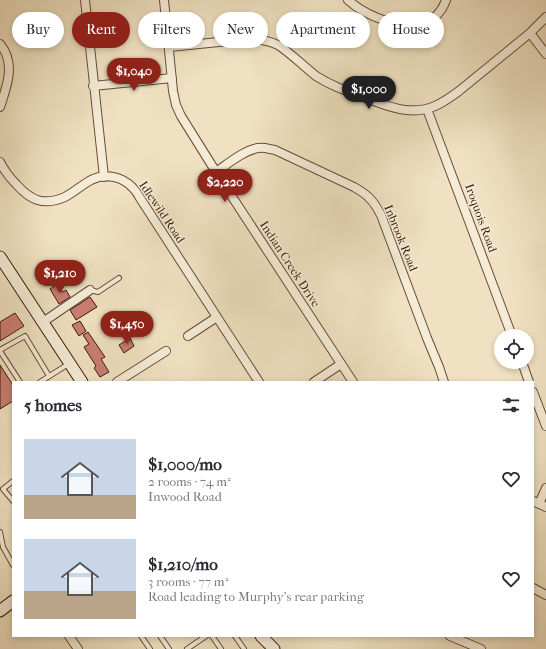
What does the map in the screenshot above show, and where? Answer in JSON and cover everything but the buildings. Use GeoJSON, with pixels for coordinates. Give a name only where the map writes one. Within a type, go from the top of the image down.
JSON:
{"type":"FeatureCollection","features":[{"type":"Feature","properties":{"kind":"street"},"geometry":{"type":"LineString","coordinates":[[85,0],[93,86],[104,177]]}},
{"type":"Feature","properties":{"kind":"street","name":"Indian Creek Drive"},"geometry":{"type":"LineString","coordinates":[[164,0],[165,12]]}},
{"type":"Feature","properties":{"kind":"street"},"geometry":{"type":"LineString","coordinates":[[348,0],[364,13],[372,17],[405,27],[414,27],[430,21],[442,10],[446,0]]}},
{"type":"Feature","properties":{"kind":"street"},"geometry":{"type":"LineString","coordinates":[[205,43],[249,39],[261,39],[272,42],[330,85],[394,108],[415,110],[434,106],[447,100],[530,33],[546,17]]}},
{"type":"Feature","properties":{"kind":"street"},"geometry":{"type":"LineString","coordinates":[[530,33],[546,54]]}},
{"type":"Feature","properties":{"kind":"street"},"geometry":{"type":"LineString","coordinates":[[0,44],[6,52],[9,65],[6,89],[0,107]]}},
{"type":"Feature","properties":{"kind":"street","name":"Indian Creek Drive"},"geometry":{"type":"LineString","coordinates":[[169,48],[173,90],[176,105],[181,116],[352,381]]}},
{"type":"Feature","properties":{"kind":"street"},"geometry":{"type":"LineString","coordinates":[[93,86],[172,78]]}},
{"type":"Feature","properties":{"kind":"street","name":"Iroquois Road"},"geometry":{"type":"LineString","coordinates":[[427,108],[509,329]]}},
{"type":"Feature","properties":{"kind":"street","name":"Inbrook Road"},"geometry":{"type":"LineString","coordinates":[[216,172],[238,156],[258,148],[264,148],[275,150],[366,194],[381,215],[444,381]]}},
{"type":"Feature","properties":{"kind":"street","name":"Idlewild Road"},"geometry":{"type":"LineString","coordinates":[[1,166],[22,191],[28,196],[41,201],[63,198],[90,180],[96,178],[110,176],[120,178],[125,181],[133,188],[258,381]]}},
{"type":"Feature","properties":{"kind":"street"},"geometry":{"type":"LineString","coordinates":[[0,257],[81,381]]}},
{"type":"Feature","properties":{"kind":"street"},"geometry":{"type":"LineString","coordinates":[[43,322],[90,290]]}},
{"type":"Feature","properties":{"kind":"street"},"geometry":{"type":"LineString","coordinates":[[188,336],[217,317]]}},
{"type":"Feature","properties":{"kind":"street"},"geometry":{"type":"LineString","coordinates":[[120,381],[166,351]]}},
{"type":"Feature","properties":{"kind":"street"},"geometry":{"type":"LineString","coordinates":[[316,381],[341,364]]}},
{"type":"Feature","properties":{"kind":"street"},"geometry":{"type":"LineString","coordinates":[[524,369],[529,381]]}},
{"type":"Feature","properties":{"kind":"street"},"geometry":{"type":"LineString","coordinates":[[534,395],[546,426]]}},
{"type":"Feature","properties":{"kind":"street"},"geometry":{"type":"LineString","coordinates":[[539,504],[546,488]]}},
{"type":"Feature","properties":{"kind":"street"},"geometry":{"type":"LineString","coordinates":[[534,589],[546,595]]}},
{"type":"Feature","properties":{"kind":"street"},"geometry":{"type":"LineString","coordinates":[[0,611],[12,602]]}},
{"type":"Feature","properties":{"kind":"street"},"geometry":{"type":"LineString","coordinates":[[70,637],[78,649]]}},
{"type":"Feature","properties":{"kind":"street"},"geometry":{"type":"LineString","coordinates":[[262,637],[274,649]]}},
{"type":"Feature","properties":{"kind":"street"},"geometry":{"type":"LineString","coordinates":[[452,637],[481,649]]}},
{"type":"Feature","properties":{"kind":"lane"},"geometry":{"type":"LineString","coordinates":[[90,290],[98,292],[119,278]]}},
{"type":"Feature","properties":{"kind":"lane"},"geometry":{"type":"LineString","coordinates":[[19,381],[0,351],[26,336],[49,376]]}},
{"type":"Feature","properties":{"kind":"lane"},"geometry":{"type":"LineString","coordinates":[[42,381],[70,363]]}},
{"type":"Feature","properties":{"kind":"lane"},"geometry":{"type":"LineString","coordinates":[[12,482],[2,488],[12,500]]}},
{"type":"Feature","properties":{"kind":"lane"},"geometry":{"type":"LineString","coordinates":[[0,532],[3,547],[12,563]]}},
{"type":"Feature","properties":{"kind":"lane"},"geometry":{"type":"LineString","coordinates":[[142,637],[150,649]]}},
{"type":"Feature","properties":{"kind":"lane"},"geometry":{"type":"LineString","coordinates":[[161,637],[169,649]]}},
{"type":"Feature","properties":{"kind":"lane"},"geometry":{"type":"LineString","coordinates":[[188,649],[194,647],[205,637]]}},
{"type":"Feature","properties":{"kind":"lane"},"geometry":{"type":"LineString","coordinates":[[213,637],[221,649]]}},
{"type":"Feature","properties":{"kind":"lane"},"geometry":{"type":"LineString","coordinates":[[236,637],[244,649]]}}]}
